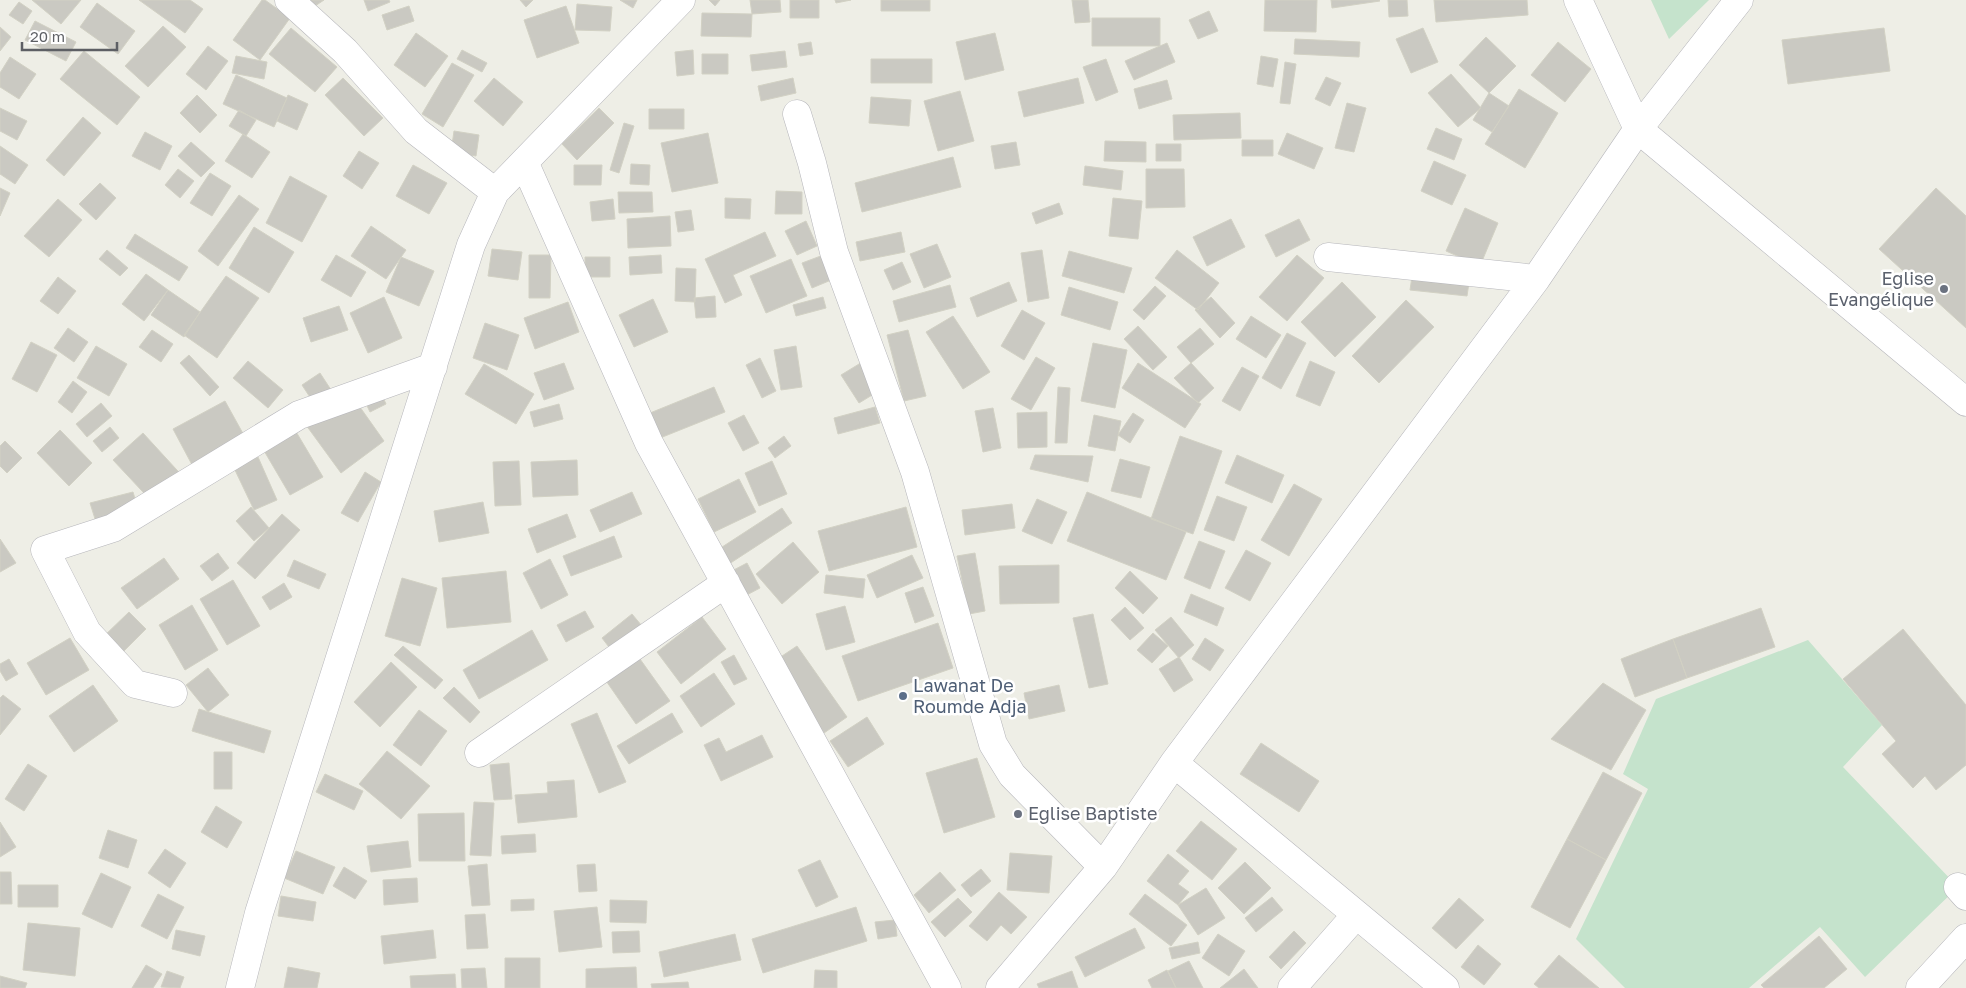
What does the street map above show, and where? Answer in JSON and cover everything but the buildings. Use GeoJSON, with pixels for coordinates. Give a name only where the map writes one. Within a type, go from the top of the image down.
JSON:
{"type":"FeatureCollection","features":[{"type":"Feature","properties":{"kind":"street"},"geometry":{"type":"LineString","coordinates":[[289,0],[345,52],[416,131],[495,192]]}},
{"type":"Feature","properties":{"kind":"street"},"geometry":{"type":"LineString","coordinates":[[240,988],[259,913],[471,245],[495,192],[525,164],[681,0]]}},
{"type":"Feature","properties":{"kind":"street"},"geometry":{"type":"LineString","coordinates":[[1578,0],[1638,129],[1966,402]]}},
{"type":"Feature","properties":{"kind":"street"},"geometry":{"type":"LineString","coordinates":[[1000,988],[1103,867],[1174,762],[1536,279],[1638,129],[1739,0]]}},
{"type":"Feature","properties":{"kind":"street"},"geometry":{"type":"LineString","coordinates":[[797,114],[812,163],[834,252],[915,472],[993,744],[1012,775],[1103,867]]}},
{"type":"Feature","properties":{"kind":"street"},"geometry":{"type":"LineString","coordinates":[[525,164],[649,442],[947,988]]}},
{"type":"Feature","properties":{"kind":"street"},"geometry":{"type":"LineString","coordinates":[[1328,257],[1536,279]]}},
{"type":"Feature","properties":{"kind":"street"},"geometry":{"type":"LineString","coordinates":[[173,693],[135,684],[87,632],[45,550],[113,528],[299,415],[433,367]]}},
{"type":"Feature","properties":{"kind":"street"},"geometry":{"type":"LineString","coordinates":[[479,753],[726,583]]}},
{"type":"Feature","properties":{"kind":"street"},"geometry":{"type":"LineString","coordinates":[[1174,762],[1445,988]]}},
{"type":"Feature","properties":{"kind":"street"},"geometry":{"type":"LineString","coordinates":[[1292,988],[1356,915]]}},
{"type":"Feature","properties":{"kind":"street"},"geometry":{"type":"LineString","coordinates":[[1920,988],[1966,938]]}},
{"type":"Feature","properties":{"kind":"green space"},"geometry":{"type":"Polygon","coordinates":[[[1651,0],[1709,0],[1669,39],[1651,0]]]}},
{"type":"Feature","properties":{"kind":"green space"},"geometry":{"type":"Polygon","coordinates":[[[1808,640],[1882,725],[1843,767],[1958,887],[1865,977],[1820,927],[1749,988],[1625,988],[1576,939],[1648,789],[1623,774],[1656,699],[1808,640]]]}},
{"type":"Feature","properties":{"kind":"place","name":"Eglise Evangélique"},"geometry":{"type":"Point","coordinates":[1944,289]}},
{"type":"Feature","properties":{"kind":"place","name":"Lawanat De Roumde Adja"},"geometry":{"type":"Point","coordinates":[903,696]}},
{"type":"Feature","properties":{"kind":"place","name":"Eglise Baptiste"},"geometry":{"type":"Point","coordinates":[1018,814]}}]}
